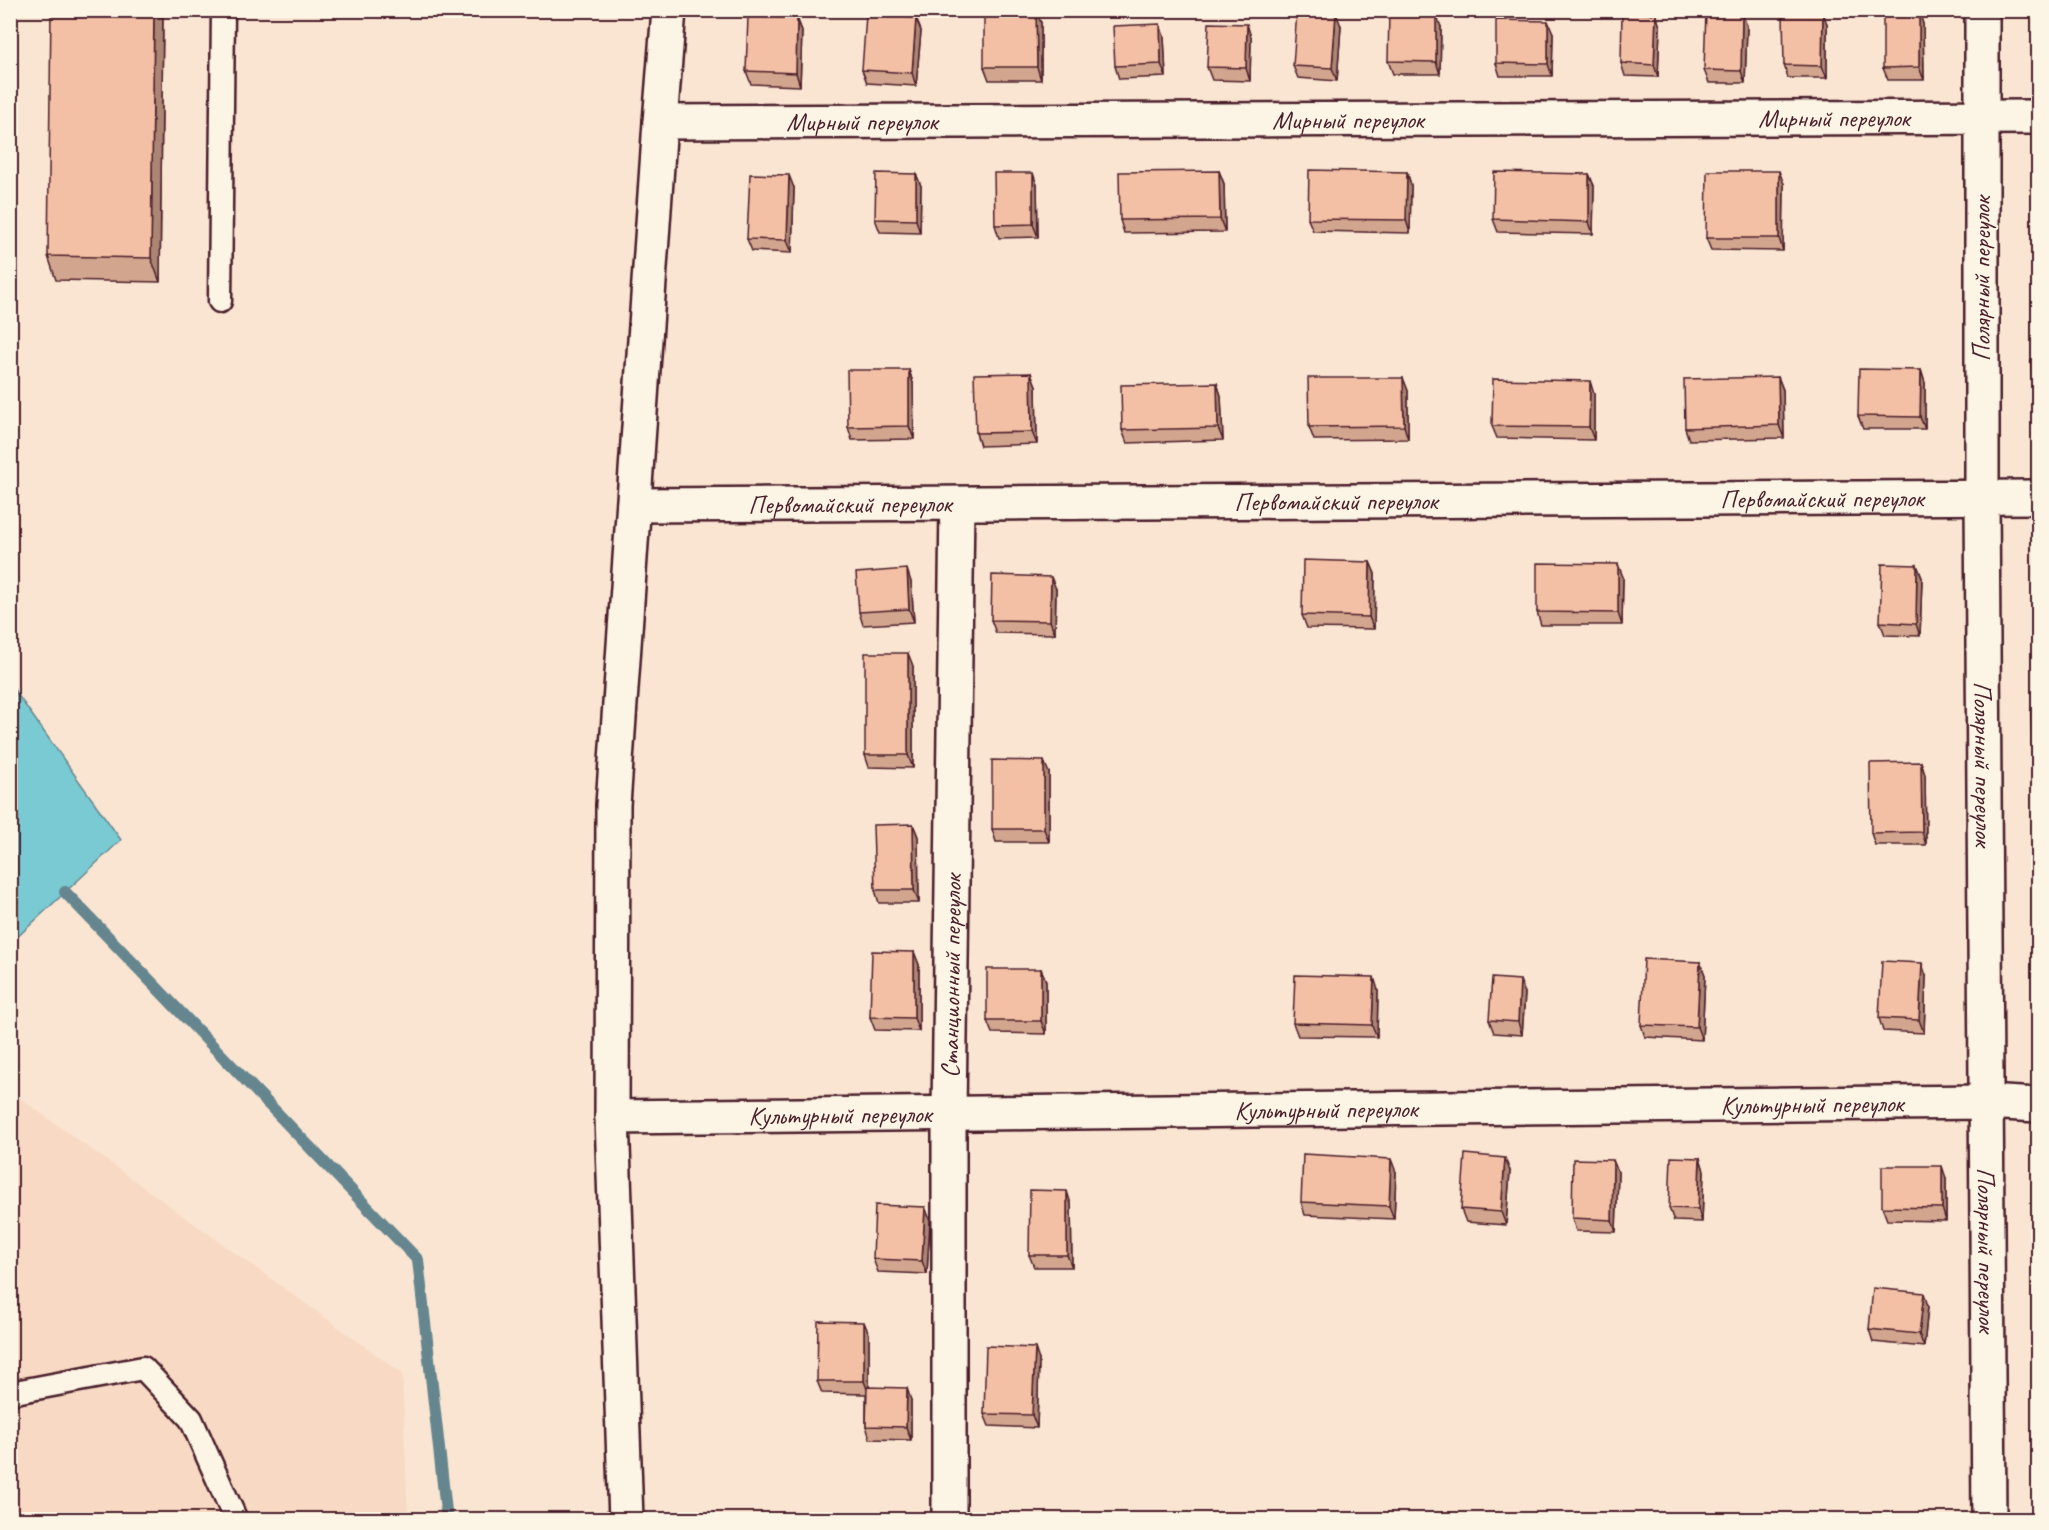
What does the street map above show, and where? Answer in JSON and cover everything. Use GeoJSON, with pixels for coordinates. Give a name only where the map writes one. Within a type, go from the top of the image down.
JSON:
{"type":"FeatureCollection","features":[{"type":"Feature","properties":{"kind":"street"},"geometry":{"type":"LineString","coordinates":[[626,1520],[612,1117],[614,805],[669,10]]}},
{"type":"Feature","properties":{"kind":"street","name":"Полярный переулок"},"geometry":{"type":"LineString","coordinates":[[1982,10],[1982,498],[1989,1520]]}},
{"type":"Feature","properties":{"kind":"street","name":"Мирный переулок"},"geometry":{"type":"LineString","coordinates":[[660,122],[2038,117]]}},
{"type":"Feature","properties":{"kind":"street","name":"Первомайский переулок"},"geometry":{"type":"LineString","coordinates":[[634,505],[2038,497]]}},
{"type":"Feature","properties":{"kind":"street","name":"Станционный переулок"},"geometry":{"type":"LineString","coordinates":[[949,1520],[949,1113],[957,504]]}},
{"type":"Feature","properties":{"kind":"street","name":"Культурный переулок"},"geometry":{"type":"LineString","coordinates":[[612,1117],[1986,1102],[2038,1105]]}},
{"type":"Feature","properties":{"kind":"lane"},"geometry":{"type":"LineString","coordinates":[[220,302],[223,10]]}},
{"type":"Feature","properties":{"kind":"lane"},"geometry":{"type":"LineString","coordinates":[[10,1393],[143,1368],[191,1419],[236,1520]]}},
{"type":"Feature","properties":{"kind":"shaded area"},"geometry":{"type":"Polygon","coordinates":[[[10,1091],[402,1373],[408,1519],[11,1519],[10,1091]]]}},
{"type":"Feature","properties":{"kind":"water"},"geometry":{"type":"Polygon","coordinates":[[[10,684],[121,840],[11,943],[10,943],[10,684]]]}},
{"type":"Feature","properties":{"kind":"building"},"geometry":{"type":"Polygon","coordinates":[[[51,10],[154,10],[151,258],[48,256],[51,10]]]}},
{"type":"Feature","properties":{"kind":"building"},"geometry":{"type":"Polygon","coordinates":[[[984,10],[1036,10],[1037,67],[984,67],[984,10]]]}},
{"type":"Feature","properties":{"kind":"building"},"geometry":{"type":"Polygon","coordinates":[[[1297,11],[1336,13],[1332,68],[1293,66],[1297,11]]]}},
{"type":"Feature","properties":{"kind":"building"},"geometry":{"type":"Polygon","coordinates":[[[1706,11],[1742,13],[1741,71],[1704,70],[1706,11]]]}},
{"type":"Feature","properties":{"kind":"building"},"geometry":{"type":"Polygon","coordinates":[[[1883,11],[1919,11],[1919,67],[1883,68],[1883,11]]]}},
{"type":"Feature","properties":{"kind":"building"},"geometry":{"type":"Polygon","coordinates":[[[1783,12],[1823,12],[1822,66],[1784,65],[1783,12]]]}},
{"type":"Feature","properties":{"kind":"building"},"geometry":{"type":"Polygon","coordinates":[[[1389,13],[1436,14],[1436,62],[1388,61],[1389,13]]]}},
{"type":"Feature","properties":{"kind":"building"},"geometry":{"type":"Polygon","coordinates":[[[1622,13],[1656,14],[1654,65],[1621,63],[1622,13]]]}},
{"type":"Feature","properties":{"kind":"building"},"geometry":{"type":"Polygon","coordinates":[[[866,15],[916,18],[912,73],[862,70],[866,15]]]}},
{"type":"Feature","properties":{"kind":"building"},"geometry":{"type":"Polygon","coordinates":[[[748,17],[797,18],[796,73],[746,71],[748,17]]]}},
{"type":"Feature","properties":{"kind":"building"},"geometry":{"type":"Polygon","coordinates":[[[1496,20],[1548,21],[1548,64],[1496,63],[1496,20]]]}},
{"type":"Feature","properties":{"kind":"building"},"geometry":{"type":"Polygon","coordinates":[[[1209,23],[1247,24],[1246,68],[1207,67],[1209,23]]]}},
{"type":"Feature","properties":{"kind":"building"},"geometry":{"type":"Polygon","coordinates":[[[1160,24],[1161,64],[1115,66],[1113,26],[1160,24]]]}},
{"type":"Feature","properties":{"kind":"building"},"geometry":{"type":"Polygon","coordinates":[[[1309,170],[1407,172],[1406,220],[1308,219],[1309,170]]]}},
{"type":"Feature","properties":{"kind":"building"},"geometry":{"type":"Polygon","coordinates":[[[1219,171],[1220,219],[1120,220],[1119,172],[1219,171]]]}},
{"type":"Feature","properties":{"kind":"building"},"geometry":{"type":"Polygon","coordinates":[[[1707,171],[1779,171],[1779,238],[1706,238],[1707,171]]]}},
{"type":"Feature","properties":{"kind":"building"},"geometry":{"type":"Polygon","coordinates":[[[1494,172],[1589,174],[1589,222],[1493,219],[1494,172]]]}},
{"type":"Feature","properties":{"kind":"building"},"geometry":{"type":"Polygon","coordinates":[[[876,173],[916,174],[916,220],[875,219],[876,173]]]}},
{"type":"Feature","properties":{"kind":"building"},"geometry":{"type":"Polygon","coordinates":[[[994,173],[1033,173],[1033,224],[995,225],[994,173]]]}},
{"type":"Feature","properties":{"kind":"building"},"geometry":{"type":"Polygon","coordinates":[[[750,174],[789,175],[787,240],[747,239],[750,174]]]}},
{"type":"Feature","properties":{"kind":"building"},"geometry":{"type":"Polygon","coordinates":[[[2031,360],[2038,360],[2038,420],[2033,420],[2031,360]]]}},
{"type":"Feature","properties":{"kind":"building"},"geometry":{"type":"Polygon","coordinates":[[[1859,369],[1921,370],[1920,417],[1858,416],[1859,369]]]}},
{"type":"Feature","properties":{"kind":"building"},"geometry":{"type":"Polygon","coordinates":[[[847,370],[909,370],[909,426],[848,427],[847,370]]]}},
{"type":"Feature","properties":{"kind":"building"},"geometry":{"type":"Polygon","coordinates":[[[1031,373],[1032,432],[976,433],[974,374],[1031,373]]]}},
{"type":"Feature","properties":{"kind":"building"},"geometry":{"type":"Polygon","coordinates":[[[1778,377],[1779,425],[1685,428],[1684,379],[1778,377]]]}},
{"type":"Feature","properties":{"kind":"building"},"geometry":{"type":"Polygon","coordinates":[[[1308,378],[1403,378],[1404,426],[1309,427],[1308,378]]]}},
{"type":"Feature","properties":{"kind":"building"},"geometry":{"type":"Polygon","coordinates":[[[1493,379],[1590,381],[1589,427],[1492,426],[1493,379]]]}},
{"type":"Feature","properties":{"kind":"building"},"geometry":{"type":"Polygon","coordinates":[[[1217,383],[1218,428],[1122,430],[1121,385],[1217,383]]]}},
{"type":"Feature","properties":{"kind":"building"},"geometry":{"type":"Polygon","coordinates":[[[1303,560],[1370,562],[1369,617],[1302,615],[1303,560]]]}},
{"type":"Feature","properties":{"kind":"building"},"geometry":{"type":"Polygon","coordinates":[[[1537,563],[1618,564],[1618,613],[1537,612],[1537,563]]]}},
{"type":"Feature","properties":{"kind":"building"},"geometry":{"type":"Polygon","coordinates":[[[1882,564],[1917,565],[1916,624],[1880,622],[1882,564]]]}},
{"type":"Feature","properties":{"kind":"building"},"geometry":{"type":"Polygon","coordinates":[[[907,569],[909,609],[859,612],[856,573],[907,569]]]}},
{"type":"Feature","properties":{"kind":"building"},"geometry":{"type":"Polygon","coordinates":[[[992,575],[1051,577],[1050,621],[991,620],[992,575]]]}},
{"type":"Feature","properties":{"kind":"building"},"geometry":{"type":"Polygon","coordinates":[[[865,653],[908,653],[908,755],[865,755],[865,653]]]}},
{"type":"Feature","properties":{"kind":"building"},"geometry":{"type":"Polygon","coordinates":[[[2031,711],[2038,711],[2038,745],[2032,745],[2031,711]]]}},
{"type":"Feature","properties":{"kind":"building"},"geometry":{"type":"Polygon","coordinates":[[[992,760],[1044,761],[1044,829],[992,829],[992,760]]]}},
{"type":"Feature","properties":{"kind":"building"},"geometry":{"type":"Polygon","coordinates":[[[1921,762],[1922,832],[1871,833],[1870,763],[1921,762]]]}},
{"type":"Feature","properties":{"kind":"building"},"geometry":{"type":"Polygon","coordinates":[[[2035,799],[2038,800],[2038,847],[2033,847],[2035,799]]]}},
{"type":"Feature","properties":{"kind":"building"},"geometry":{"type":"Polygon","coordinates":[[[913,824],[914,890],[875,890],[873,825],[913,824]]]}},
{"type":"Feature","properties":{"kind":"building"},"geometry":{"type":"Polygon","coordinates":[[[872,951],[914,952],[914,1018],[870,1017],[872,951]]]}},
{"type":"Feature","properties":{"kind":"building"},"geometry":{"type":"Polygon","coordinates":[[[1644,959],[1700,962],[1697,1027],[1641,1025],[1644,959]]]}},
{"type":"Feature","properties":{"kind":"building"},"geometry":{"type":"Polygon","coordinates":[[[1882,961],[1922,963],[1919,1020],[1879,1018],[1882,961]]]}},
{"type":"Feature","properties":{"kind":"building"},"geometry":{"type":"Polygon","coordinates":[[[987,969],[1041,969],[1041,1021],[987,1021],[987,969]]]}},
{"type":"Feature","properties":{"kind":"building"},"geometry":{"type":"Polygon","coordinates":[[[1295,975],[1374,977],[1372,1025],[1293,1023],[1295,975]]]}},
{"type":"Feature","properties":{"kind":"building"},"geometry":{"type":"Polygon","coordinates":[[[1492,978],[1520,980],[1518,1022],[1489,1020],[1492,978]]]}},
{"type":"Feature","properties":{"kind":"building"},"geometry":{"type":"Polygon","coordinates":[[[1303,1154],[1391,1159],[1389,1206],[1301,1202],[1303,1154]]]}},
{"type":"Feature","properties":{"kind":"building"},"geometry":{"type":"Polygon","coordinates":[[[1465,1154],[1505,1158],[1501,1212],[1461,1209],[1465,1154]]]}},
{"type":"Feature","properties":{"kind":"building"},"geometry":{"type":"Polygon","coordinates":[[[1671,1157],[1700,1158],[1698,1209],[1669,1208],[1671,1157]]]}},
{"type":"Feature","properties":{"kind":"building"},"geometry":{"type":"Polygon","coordinates":[[[1573,1159],[1613,1160],[1612,1220],[1572,1218],[1573,1159]]]}},
{"type":"Feature","properties":{"kind":"building"},"geometry":{"type":"Polygon","coordinates":[[[1882,1166],[1942,1166],[1942,1208],[1882,1207],[1882,1166]]]}},
{"type":"Feature","properties":{"kind":"building"},"geometry":{"type":"Polygon","coordinates":[[[1030,1190],[1067,1191],[1067,1255],[1029,1255],[1030,1190]]]}},
{"type":"Feature","properties":{"kind":"building"},"geometry":{"type":"Polygon","coordinates":[[[875,1205],[925,1207],[922,1261],[873,1259],[875,1205]]]}},
{"type":"Feature","properties":{"kind":"building"},"geometry":{"type":"Polygon","coordinates":[[[1873,1288],[1924,1293],[1919,1334],[1869,1329],[1873,1288]]]}},
{"type":"Feature","properties":{"kind":"building"},"geometry":{"type":"Polygon","coordinates":[[[818,1321],[864,1322],[864,1381],[817,1381],[818,1321]]]}},
{"type":"Feature","properties":{"kind":"building"},"geometry":{"type":"Polygon","coordinates":[[[986,1346],[1035,1348],[1032,1415],[984,1414],[986,1346]]]}},
{"type":"Feature","properties":{"kind":"building"},"geometry":{"type":"Polygon","coordinates":[[[867,1387],[907,1388],[906,1427],[866,1426],[867,1387]]]}},
{"type":"Feature","properties":{"kind":"waterway"},"geometry":{"type":"LineString","coordinates":[[65,892],[418,1260],[447,1520]]}}]}
